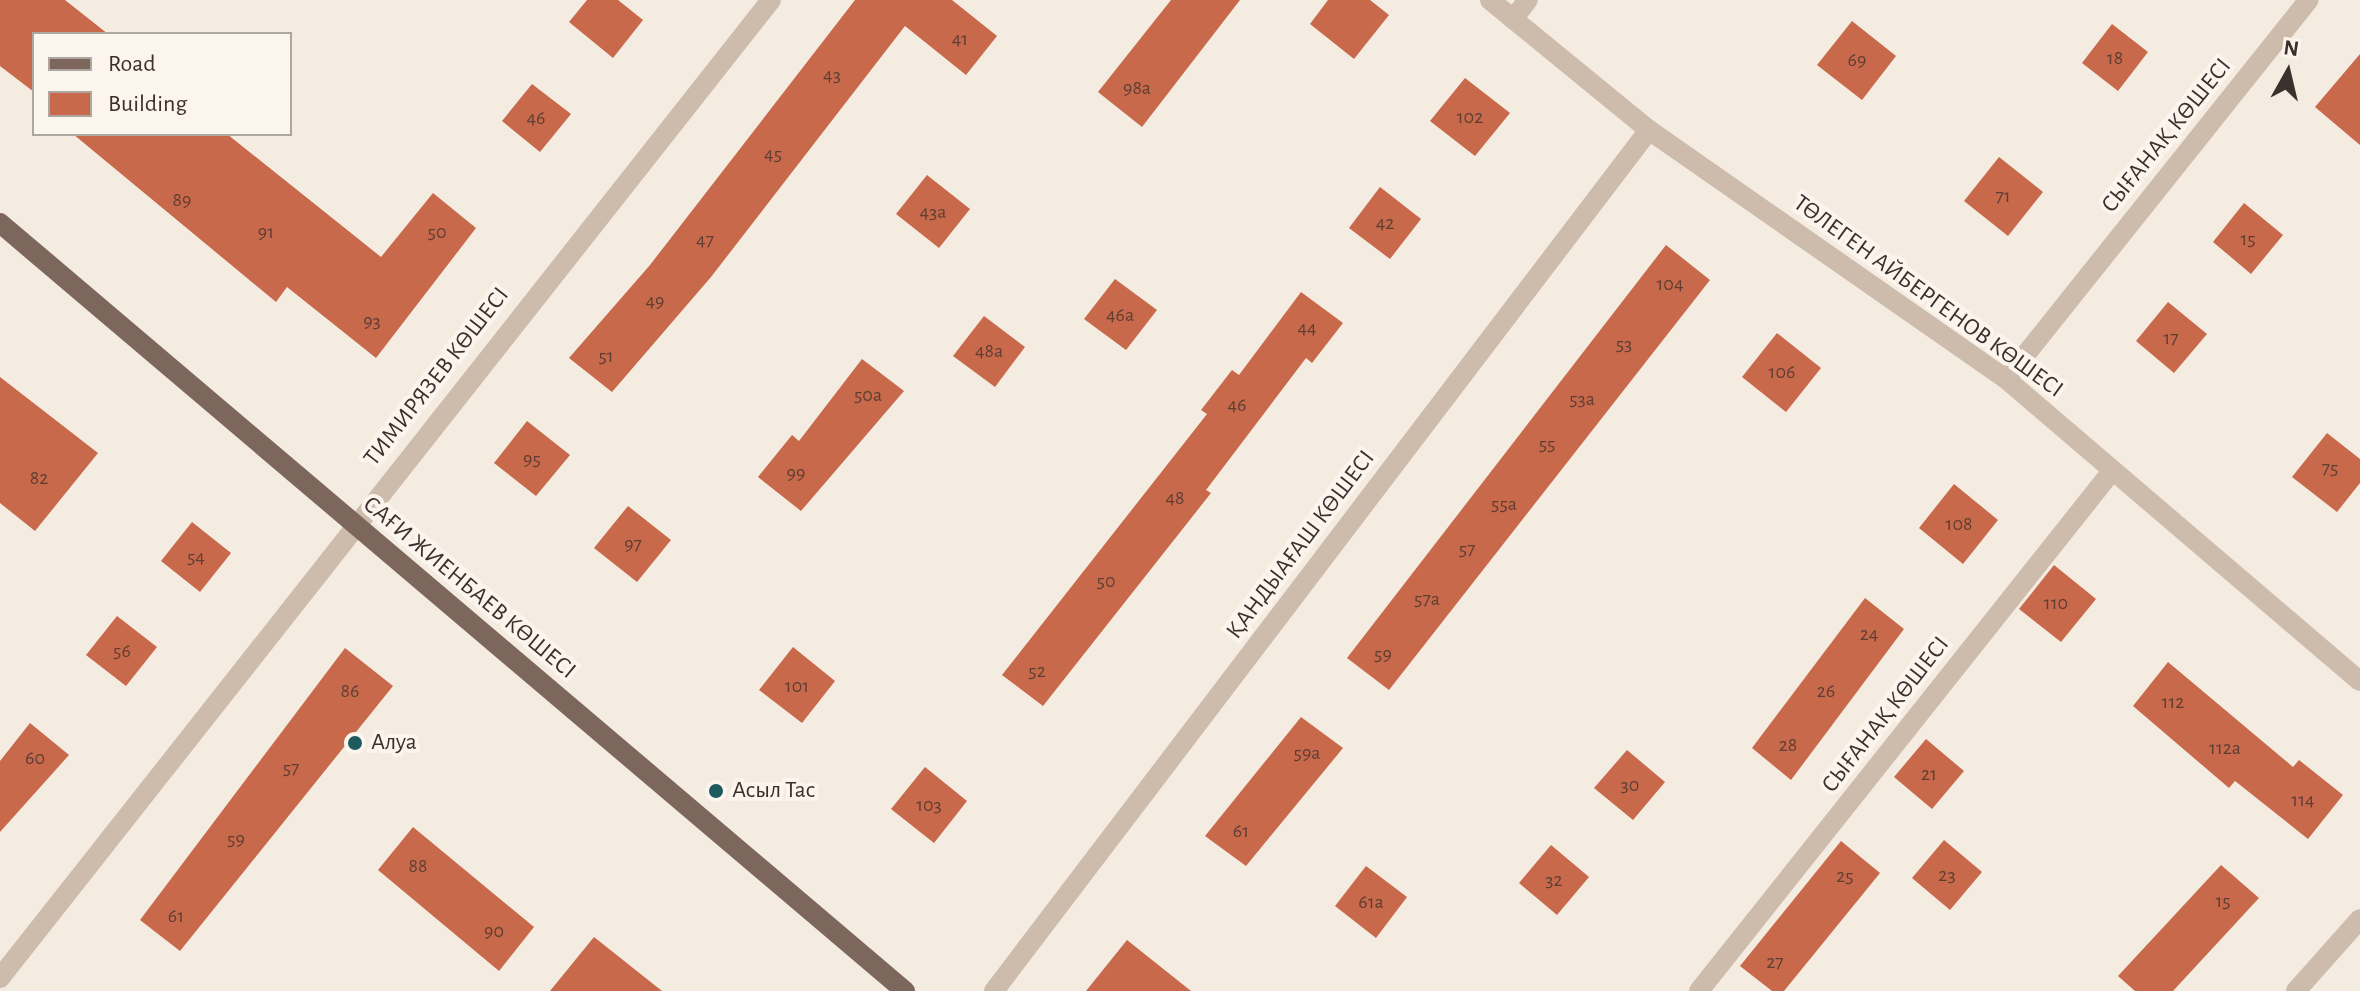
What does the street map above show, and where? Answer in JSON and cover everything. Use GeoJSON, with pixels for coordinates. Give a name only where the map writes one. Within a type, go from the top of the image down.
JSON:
{"type":"FeatureCollection","features":[{"type":"Feature","properties":{"kind":"main road","name":"САҒИ ЖИЕНБАЕВ КӨШЕСІ"},"geometry":{"type":"LineString","coordinates":[[0,223],[905,991]]}},
{"type":"Feature","properties":{"kind":"street","name":"ТИМИРЯЗЕВ КӨШЕСІ"},"geometry":{"type":"LineString","coordinates":[[0,978],[353,525],[771,0]]}},
{"type":"Feature","properties":{"kind":"street","name":"ТӨЛЕГЕН АЙБЕРГЕНОВ КӨШЕСІ"},"geometry":{"type":"LineString","coordinates":[[1490,0],[1649,130],[2006,379],[2360,681]]}},
{"type":"Feature","properties":{"kind":"street"},"geometry":{"type":"LineString","coordinates":[[1513,19],[1528,0]]}},
{"type":"Feature","properties":{"kind":"street","name":"СЫҒАНАҚ КӨШЕСІ"},"geometry":{"type":"LineString","coordinates":[[2006,379],[2309,0]]}},
{"type":"Feature","properties":{"kind":"street","name":"ҚАНДЫАҒАШ КӨШЕСІ"},"geometry":{"type":"LineString","coordinates":[[994,991],[1649,130]]}},
{"type":"Feature","properties":{"kind":"street","name":"СЫҒАНАҚ КӨШЕСІ"},"geometry":{"type":"LineString","coordinates":[[1699,991],[2112,471]]}},
{"type":"Feature","properties":{"kind":"street"},"geometry":{"type":"LineString","coordinates":[[2296,991],[2360,919]]}},
{"type":"Feature","properties":{"kind":"building"},"geometry":{"type":"Polygon","coordinates":[[[0,0],[65,0],[105,32],[32,32],[32,90],[0,66],[0,0]]]}},
{"type":"Feature","properties":{"kind":"building"},"geometry":{"type":"Polygon","coordinates":[[[587,0],[618,0],[643,20],[613,58],[569,22],[587,0]]]}},
{"type":"Feature","properties":{"kind":"building"},"geometry":{"type":"Polygon","coordinates":[[[855,0],[952,0],[997,36],[966,75],[905,26],[711,277],[612,392],[569,358],[650,265],[855,0]]]}},
{"type":"Feature","properties":{"kind":"building"},"geometry":{"type":"Polygon","coordinates":[[[1171,0],[1240,0],[1142,127],[1098,92],[1171,0]]]}},
{"type":"Feature","properties":{"kind":"building"},"geometry":{"type":"Polygon","coordinates":[[[1328,0],[1370,0],[1389,15],[1354,59],[1310,24],[1328,0]]]}},
{"type":"Feature","properties":{"kind":"building"},"geometry":{"type":"Polygon","coordinates":[[[1852,21],[1896,56],[1862,100],[1817,65],[1852,21]]]}},
{"type":"Feature","properties":{"kind":"building"},"geometry":{"type":"Polygon","coordinates":[[[2112,24],[2148,52],[2118,91],[2082,63],[2112,24]]]}},
{"type":"Feature","properties":{"kind":"building"},"geometry":{"type":"Polygon","coordinates":[[[2360,54],[2360,145],[2315,107],[2360,54]]]}},
{"type":"Feature","properties":{"kind":"building"},"geometry":{"type":"Polygon","coordinates":[[[1465,78],[1510,113],[1475,156],[1430,121],[1465,78]]]}},
{"type":"Feature","properties":{"kind":"building"},"geometry":{"type":"Polygon","coordinates":[[[532,84],[571,114],[540,152],[502,121],[532,84]]]}},
{"type":"Feature","properties":{"kind":"building"},"geometry":{"type":"Polygon","coordinates":[[[75,136],[230,136],[381,257],[433,193],[476,228],[376,358],[287,287],[276,302],[75,136]]]}},
{"type":"Feature","properties":{"kind":"building"},"geometry":{"type":"Polygon","coordinates":[[[1999,157],[2043,192],[2008,236],[1964,201],[1999,157]]]}},
{"type":"Feature","properties":{"kind":"building"},"geometry":{"type":"Polygon","coordinates":[[[927,175],[970,209],[939,248],[896,214],[927,175]]]}},
{"type":"Feature","properties":{"kind":"building"},"geometry":{"type":"Polygon","coordinates":[[[1380,187],[1421,219],[1390,259],[1349,228],[1380,187]]]}},
{"type":"Feature","properties":{"kind":"building"},"geometry":{"type":"Polygon","coordinates":[[[2244,203],[2283,235],[2251,274],[2213,242],[2244,203]]]}},
{"type":"Feature","properties":{"kind":"building"},"geometry":{"type":"Polygon","coordinates":[[[1666,245],[1710,280],[1389,690],[1347,658],[1666,245]]]}},
{"type":"Feature","properties":{"kind":"building"},"geometry":{"type":"Polygon","coordinates":[[[1115,279],[1157,310],[1126,350],[1084,319],[1115,279]]]}},
{"type":"Feature","properties":{"kind":"building"},"geometry":{"type":"Polygon","coordinates":[[[1301,292],[1343,323],[1312,363],[1306,358],[1206,490],[1211,493],[1043,706],[1002,675],[1207,414],[1201,410],[1232,370],[1239,375],[1301,292]]]}},
{"type":"Feature","properties":{"kind":"building"},"geometry":{"type":"Polygon","coordinates":[[[2168,302],[2207,334],[2174,373],[2136,341],[2168,302]]]}},
{"type":"Feature","properties":{"kind":"building"},"geometry":{"type":"Polygon","coordinates":[[[984,316],[1025,347],[995,387],[953,356],[984,316]]]}},
{"type":"Feature","properties":{"kind":"building"},"geometry":{"type":"Polygon","coordinates":[[[1777,333],[1821,368],[1786,412],[1742,377],[1777,333]]]}},
{"type":"Feature","properties":{"kind":"building"},"geometry":{"type":"Polygon","coordinates":[[[862,359],[904,391],[801,511],[758,477],[792,435],[799,441],[862,359]]]}},
{"type":"Feature","properties":{"kind":"building"},"geometry":{"type":"Polygon","coordinates":[[[0,377],[98,453],[35,531],[0,503],[0,377]]]}},
{"type":"Feature","properties":{"kind":"building"},"geometry":{"type":"Polygon","coordinates":[[[527,421],[570,455],[536,496],[494,463],[527,421]]]}},
{"type":"Feature","properties":{"kind":"building"},"geometry":{"type":"Polygon","coordinates":[[[2327,433],[2360,459],[2360,483],[2337,512],[2292,477],[2327,433]]]}},
{"type":"Feature","properties":{"kind":"building"},"geometry":{"type":"Polygon","coordinates":[[[1954,484],[1998,520],[1963,564],[1919,528],[1954,484]]]}},
{"type":"Feature","properties":{"kind":"building"},"geometry":{"type":"Polygon","coordinates":[[[628,506],[671,540],[637,582],[594,548],[628,506]]]}},
{"type":"Feature","properties":{"kind":"building"},"geometry":{"type":"Polygon","coordinates":[[[192,522],[231,553],[200,592],[161,561],[192,522]]]}},
{"type":"Feature","properties":{"kind":"building"},"geometry":{"type":"Polygon","coordinates":[[[2054,565],[2096,599],[2061,642],[2019,609],[2054,565]]]}},
{"type":"Feature","properties":{"kind":"building"},"geometry":{"type":"Polygon","coordinates":[[[1865,598],[1904,629],[1791,780],[1752,748],[1865,598]]]}},
{"type":"Feature","properties":{"kind":"building"},"geometry":{"type":"Polygon","coordinates":[[[117,616],[157,647],[126,686],[86,655],[117,616]]]}},
{"type":"Feature","properties":{"kind":"building"},"geometry":{"type":"Polygon","coordinates":[[[793,647],[835,681],[802,723],[759,690],[793,647]]]}},
{"type":"Feature","properties":{"kind":"building"},"geometry":{"type":"Polygon","coordinates":[[[345,648],[393,686],[180,951],[140,920],[345,648]]]}},
{"type":"Feature","properties":{"kind":"building"},"geometry":{"type":"Polygon","coordinates":[[[2168,662],[2293,767],[2299,760],[2343,795],[2308,839],[2235,781],[2229,788],[2133,706],[2168,662]]]}},
{"type":"Feature","properties":{"kind":"building"},"geometry":{"type":"Polygon","coordinates":[[[1301,717],[1343,748],[1246,866],[1205,836],[1301,717]]]}},
{"type":"Feature","properties":{"kind":"building"},"geometry":{"type":"Polygon","coordinates":[[[30,723],[69,755],[0,832],[0,761],[30,723]]]}},
{"type":"Feature","properties":{"kind":"building"},"geometry":{"type":"Polygon","coordinates":[[[1926,739],[1964,771],[1932,809],[1894,777],[1926,739]]]}},
{"type":"Feature","properties":{"kind":"building"},"geometry":{"type":"Polygon","coordinates":[[[1627,750],[1665,782],[1633,820],[1594,788],[1627,750]]]}},
{"type":"Feature","properties":{"kind":"building"},"geometry":{"type":"Polygon","coordinates":[[[925,767],[967,801],[934,843],[891,809],[925,767]]]}},
{"type":"Feature","properties":{"kind":"building"},"geometry":{"type":"Polygon","coordinates":[[[413,827],[534,927],[499,971],[378,870],[413,827]]]}},
{"type":"Feature","properties":{"kind":"building"},"geometry":{"type":"Polygon","coordinates":[[[1944,840],[1982,872],[1950,910],[1912,878],[1944,840]]]}},
{"type":"Feature","properties":{"kind":"building"},"geometry":{"type":"Polygon","coordinates":[[[1841,841],[1880,873],[1784,991],[1772,991],[1740,966],[1841,841]]]}},
{"type":"Feature","properties":{"kind":"building"},"geometry":{"type":"Polygon","coordinates":[[[1551,845],[1589,877],[1557,915],[1519,883],[1551,845]]]}},
{"type":"Feature","properties":{"kind":"building"},"geometry":{"type":"Polygon","coordinates":[[[2221,865],[2259,898],[2173,991],[2135,991],[2118,976],[2221,865]]]}},
{"type":"Feature","properties":{"kind":"building"},"geometry":{"type":"Polygon","coordinates":[[[1366,866],[1407,897],[1376,938],[1335,906],[1366,866]]]}},
{"type":"Feature","properties":{"kind":"building"},"geometry":{"type":"Polygon","coordinates":[[[594,937],[662,991],[550,991],[594,937]]]}},
{"type":"Feature","properties":{"kind":"building"},"geometry":{"type":"Polygon","coordinates":[[[1127,940],[1191,991],[1086,991],[1127,940]]]}},
{"type":"Feature","properties":{"kind":"place","name":"Алуа"},"geometry":{"type":"Point","coordinates":[355,743]}},
{"type":"Feature","properties":{"kind":"place","name":"Асыл Тас"},"geometry":{"type":"Point","coordinates":[716,791]}}]}
